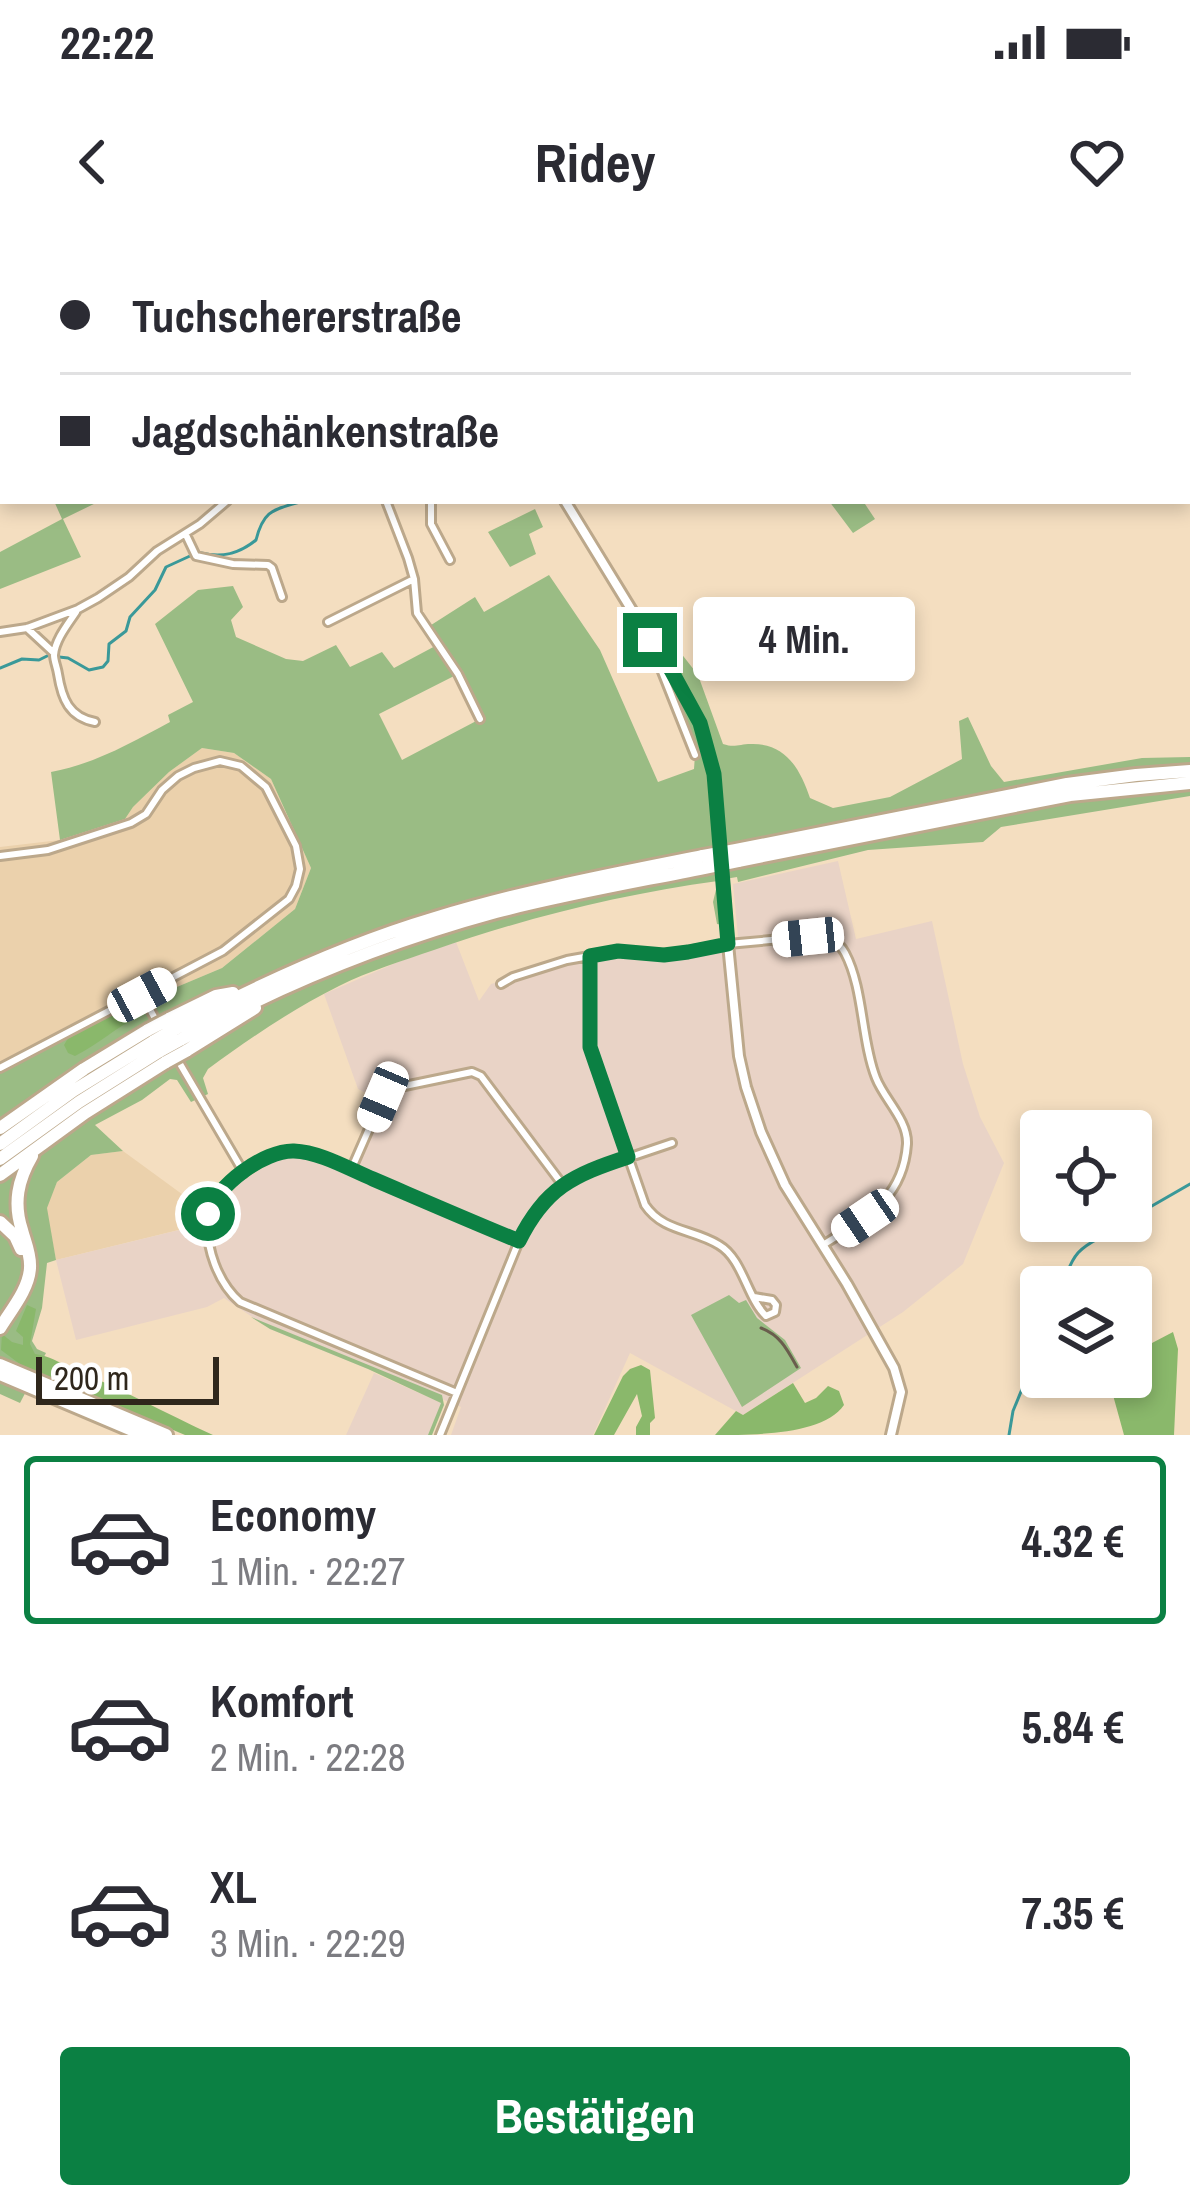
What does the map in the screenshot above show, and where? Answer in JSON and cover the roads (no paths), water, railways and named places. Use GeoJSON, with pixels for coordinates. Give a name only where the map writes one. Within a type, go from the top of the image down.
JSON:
{"type":"FeatureCollection","features":[{"type":"Feature","properties":{"kind":"highway"},"geometry":{"type":"LineString","coordinates":[[999,803],[1098,779],[1190,771]]}},
{"type":"Feature","properties":{"kind":"highway"},"geometry":{"type":"LineString","coordinates":[[0,1159],[177,1035],[313,975],[433,931],[703,862],[976,807],[1190,783]]}},
{"type":"Feature","properties":{"kind":"highway"},"geometry":{"type":"LineString","coordinates":[[0,1144],[73,1091],[252,990],[361,943],[562,885],[703,862]]}},
{"type":"Feature","properties":{"kind":"highway"},"geometry":{"type":"LineString","coordinates":[[0,1128],[85,1069],[157,1046]]}},
{"type":"Feature","properties":{"kind":"highway"},"geometry":{"type":"LineString","coordinates":[[0,1175],[123,1088],[157,1046]]}},
{"type":"Feature","properties":{"kind":"highway"},"geometry":{"type":"LineString","coordinates":[[0,1328],[30,1268],[17,1193],[22,1172],[38,1146]]}},
{"type":"Feature","properties":{"kind":"highway"},"geometry":{"type":"LineString","coordinates":[[0,1222],[20,1244],[23,1263],[20,1282],[0,1315]]}},
{"type":"Feature","properties":{"kind":"highway"},"geometry":{"type":"LineString","coordinates":[[0,1366],[166,1435]]}},
{"type":"Feature","properties":{"kind":"highway"},"geometry":{"type":"LineString","coordinates":[[0,1366],[144,1435]]}},
{"type":"Feature","properties":{"kind":"main road"},"geometry":{"type":"LineString","coordinates":[[567,504],[700,723],[714,774],[740,1056],[755,1118],[785,1185],[868,1318],[897,1376],[901,1392],[891,1435]]}},
{"type":"Feature","properties":{"kind":"street"},"geometry":{"type":"LineString","coordinates":[[0,632],[27,628],[78,609],[129,578],[157,551],[186,535],[223,504]]}},
{"type":"Feature","properties":{"kind":"street"},"geometry":{"type":"LineString","coordinates":[[387,504],[414,579],[417,613],[458,674],[480,719]]}},
{"type":"Feature","properties":{"kind":"street"},"geometry":{"type":"LineString","coordinates":[[431,504],[431,524],[450,560]]}},
{"type":"Feature","properties":{"kind":"street"},"geometry":{"type":"LineString","coordinates":[[186,535],[196,556],[268,565],[282,597]]}},
{"type":"Feature","properties":{"kind":"street"},"geometry":{"type":"LineString","coordinates":[[328,622],[414,579]]}},
{"type":"Feature","properties":{"kind":"street"},"geometry":{"type":"LineString","coordinates":[[78,609],[54,653],[61,693],[73,713],[95,722]]}},
{"type":"Feature","properties":{"kind":"street"},"geometry":{"type":"LineString","coordinates":[[27,628],[54,653]]}},
{"type":"Feature","properties":{"kind":"street"},"geometry":{"type":"LineString","coordinates":[[650,640],[695,755]]}},
{"type":"Feature","properties":{"kind":"street"},"geometry":{"type":"LineString","coordinates":[[0,856],[48,850],[130,823],[146,814],[178,776],[208,763],[231,762],[259,778],[296,846],[300,868],[293,892],[281,906],[223,951],[0,1068]]}},
{"type":"Feature","properties":{"kind":"street"},"geometry":{"type":"LineString","coordinates":[[501,984],[549,965],[618,951],[664,955],[814,936],[839,945],[853,980],[874,1072],[905,1132],[905,1151],[888,1199],[823,1245]]}},
{"type":"Feature","properties":{"kind":"street"},"geometry":{"type":"LineString","coordinates":[[590,956],[590,1047],[650,1212],[662,1223],[725,1248],[754,1297]]}},
{"type":"Feature","properties":{"kind":"street"},"geometry":{"type":"LineString","coordinates":[[142,995],[244,1173]]}},
{"type":"Feature","properties":{"kind":"street"},"geometry":{"type":"LineString","coordinates":[[351,1170],[390,1089],[472,1072],[481,1076],[562,1184]]}},
{"type":"Feature","properties":{"kind":"street"},"geometry":{"type":"LineString","coordinates":[[440,1435],[519,1241],[543,1201],[583,1173],[672,1143]]}},
{"type":"Feature","properties":{"kind":"street"},"geometry":{"type":"LineString","coordinates":[[458,1393],[240,1301],[215,1262],[207,1221],[216,1195],[264,1159],[300,1151],[519,1241]]}},
{"type":"Feature","properties":{"kind":"waterway"},"geometry":{"type":"LineString","coordinates":[[201,553],[223,555],[243,549],[256,540],[272,512],[295,504]]}},
{"type":"Feature","properties":{"kind":"waterway"},"geometry":{"type":"LineString","coordinates":[[59,657],[89,670],[103,667],[109,644],[126,631],[130,617],[155,590],[166,567],[190,556]]}},
{"type":"Feature","properties":{"kind":"waterway"},"geometry":{"type":"LineString","coordinates":[[0,668],[49,655]]}},
{"type":"Feature","properties":{"kind":"waterway"},"geometry":{"type":"LineString","coordinates":[[1152,1206],[1190,1184]]}},
{"type":"Feature","properties":{"kind":"waterway"},"geometry":{"type":"LineString","coordinates":[[1070,1266],[1091,1242]]}},
{"type":"Feature","properties":{"kind":"waterway"},"geometry":{"type":"LineString","coordinates":[[1009,1435],[1020,1394]]}},
{"type":"Feature","properties":{"kind":"tram line"},"geometry":{"type":"LineString","coordinates":[[761,1328],[778,1339],[797,1367]]}}]}
